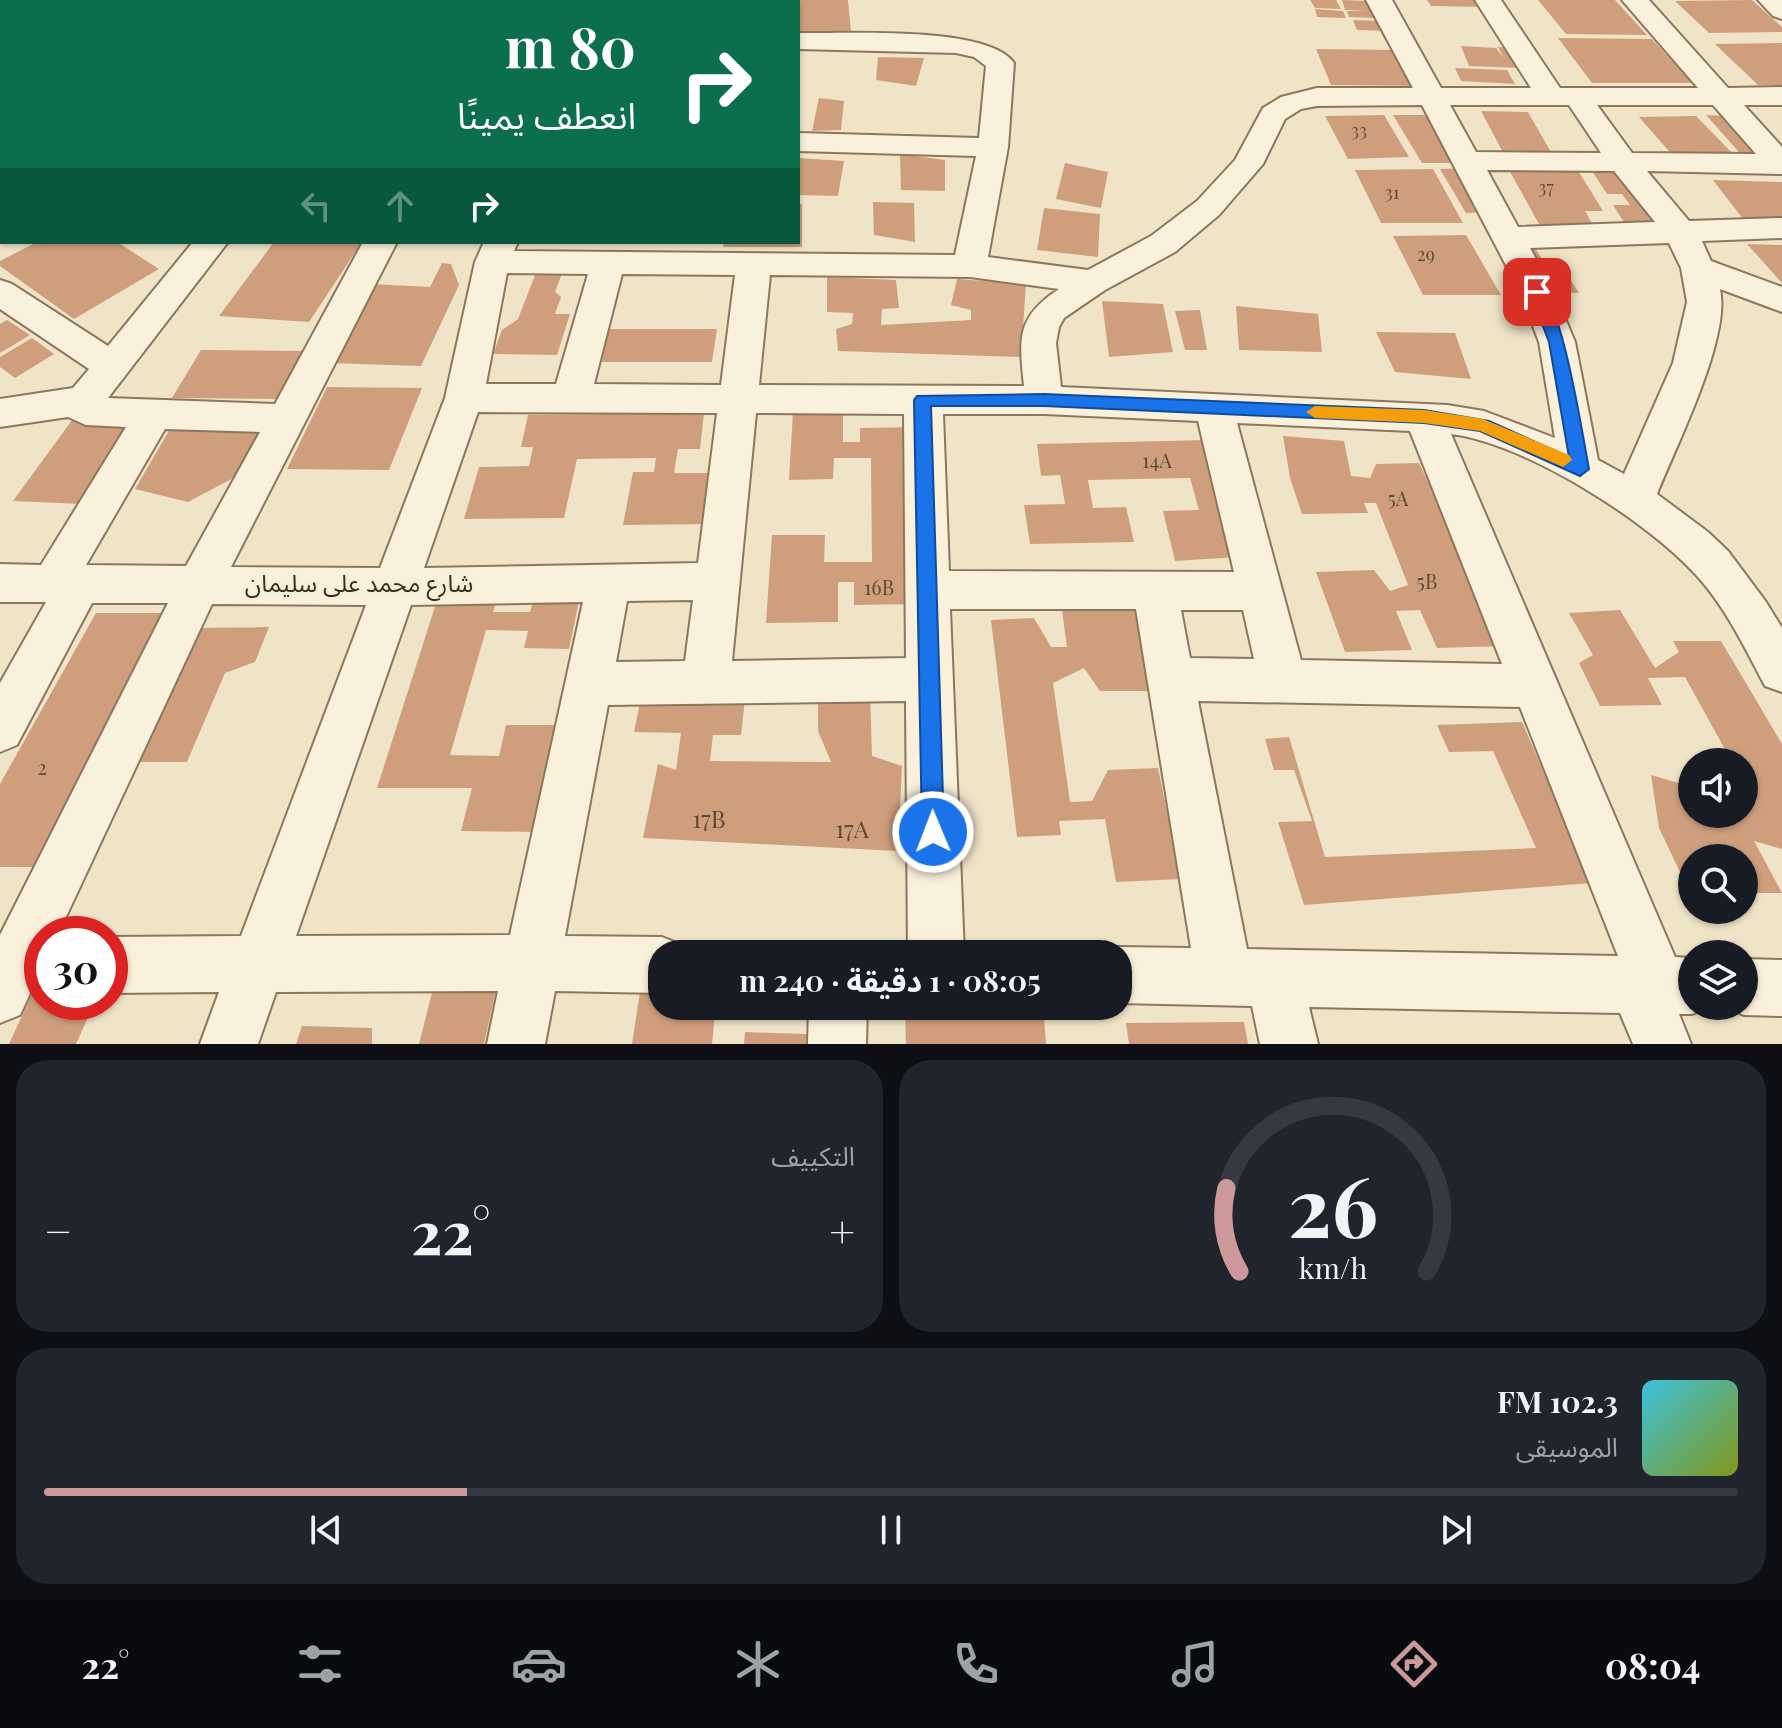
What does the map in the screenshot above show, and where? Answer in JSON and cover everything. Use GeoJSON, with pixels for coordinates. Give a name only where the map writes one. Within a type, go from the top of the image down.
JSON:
{"type":"FeatureCollection","features":[{"type":"Feature","properties":{"kind":"street"},"geometry":{"type":"LineString","coordinates":[[1379,0],[1537,292],[1557,342],[1580,469]]}},
{"type":"Feature","properties":{"kind":"street"},"geometry":{"type":"LineString","coordinates":[[1488,0],[1565,98],[1682,234],[1698,268],[1705,302],[1691,363],[1633,502]]}},
{"type":"Feature","properties":{"kind":"street"},"geometry":{"type":"LineString","coordinates":[[1635,0],[1781,164]]}},
{"type":"Feature","properties":{"kind":"street"},"geometry":{"type":"LineString","coordinates":[[1771,0],[1782,11]]}},
{"type":"Feature","properties":{"kind":"street"},"geometry":{"type":"LineString","coordinates":[[800,41],[956,45],[983,51],[1000,63],[993,147],[970,266]]}},
{"type":"Feature","properties":{"kind":"street"},"geometry":{"type":"LineString","coordinates":[[1044,400],[1038,343],[1041,325],[1052,310],[1093,282],[1139,259],[1208,208],[1248,164],[1273,114],[1291,103],[1317,97],[1782,96]]}},
{"type":"Feature","properties":{"kind":"street"},"geometry":{"type":"LineString","coordinates":[[800,142],[993,147]]}},
{"type":"Feature","properties":{"kind":"street"},"geometry":{"type":"LineString","coordinates":[[1466,161],[1781,164]]}},
{"type":"Feature","properties":{"kind":"street"},"geometry":{"type":"LineString","coordinates":[[1510,238],[1782,228]]}},
{"type":"Feature","properties":{"kind":"street"},"geometry":{"type":"LineString","coordinates":[[209,244],[81,407],[86,411],[286,419]]}},
{"type":"Feature","properties":{"kind":"street"},"geometry":{"type":"LineString","coordinates":[[14,973],[200,583],[379,244]]}},
{"type":"Feature","properties":{"kind":"street"},"geometry":{"type":"LineString","coordinates":[[229,1044],[464,398],[497,252],[608,262],[676,252],[754,262],[970,266],[1093,282]]}},
{"type":"Feature","properties":{"kind":"street"},"geometry":{"type":"LineString","coordinates":[[571,400],[608,262]]}},
{"type":"Feature","properties":{"kind":"street"},"geometry":{"type":"LineString","coordinates":[[706,682],[754,262]]}},
{"type":"Feature","properties":{"kind":"street"},"geometry":{"type":"LineString","coordinates":[[1698,268],[1782,300]]}},
{"type":"Feature","properties":{"kind":"street"},"geometry":{"type":"LineString","coordinates":[[0,292],[111,366]]}},
{"type":"Feature","properties":{"kind":"street"},"geometry":{"type":"LineString","coordinates":[[464,398],[1044,400],[1424,417],[1483,425],[1580,469],[1657,517],[1711,562],[1746,608],[1782,671]]}},
{"type":"Feature","properties":{"kind":"street"},"geometry":{"type":"LineString","coordinates":[[923,400],[936,940]]}},
{"type":"Feature","properties":{"kind":"street"},"geometry":{"type":"LineString","coordinates":[[0,414],[84,401]]}},
{"type":"Feature","properties":{"kind":"street"},"geometry":{"type":"LineString","coordinates":[[1214,408],[1283,681]]}},
{"type":"Feature","properties":{"kind":"street"},"geometry":{"type":"LineString","coordinates":[[0,729],[66,583],[154,414]]}},
{"type":"Feature","properties":{"kind":"street"},"geometry":{"type":"LineString","coordinates":[[1424,417],[1534,686],[1662,985],[1662,1044]]}},
{"type":"Feature","properties":{"kind":"street","name":"شارع محمد على سليمان"},"geometry":{"type":"LineString","coordinates":[[0,583],[396,587],[717,581]]}},
{"type":"Feature","properties":{"kind":"street"},"geometry":{"type":"LineString","coordinates":[[516,1044],[609,582]]}},
{"type":"Feature","properties":{"kind":"street"},"geometry":{"type":"LineString","coordinates":[[928,590],[1260,591]]}},
{"type":"Feature","properties":{"kind":"street"},"geometry":{"type":"LineString","coordinates":[[1155,591],[1171,679],[1249,977],[1289,1044]]}},
{"type":"Feature","properties":{"kind":"street"},"geometry":{"type":"LineString","coordinates":[[588,684],[929,679]]}},
{"type":"Feature","properties":{"kind":"street"},"geometry":{"type":"LineString","coordinates":[[1171,679],[1534,686]]}},
{"type":"Feature","properties":{"kind":"street"},"geometry":{"type":"LineString","coordinates":[[128,965],[648,965]]}},
{"type":"Feature","properties":{"kind":"street"},"geometry":{"type":"LineString","coordinates":[[1132,975],[1662,985]]}},
{"type":"Feature","properties":{"kind":"street"},"geometry":{"type":"LineString","coordinates":[[1758,987],[1782,988]]}},
{"type":"Feature","properties":{"kind":"street"},"geometry":{"type":"LineString","coordinates":[[837,1044],[838,1020]]}},
{"type":"Feature","properties":{"kind":"building"},"geometry":{"type":"Polygon","coordinates":[[[800,0],[848,0],[851,31],[800,33],[800,0]]]}},
{"type":"Feature","properties":{"kind":"building"},"geometry":{"type":"Polygon","coordinates":[[[1310,0],[1336,0],[1341,9],[1315,8],[1310,0]]]}},
{"type":"Feature","properties":{"kind":"building"},"geometry":{"type":"Polygon","coordinates":[[[1342,0],[1368,1],[1375,18],[1349,17],[1347,11],[1367,11],[1345,10],[1342,0]]]}},
{"type":"Feature","properties":{"kind":"building"},"geometry":{"type":"Polygon","coordinates":[[[1427,0],[1480,0],[1484,7],[1431,6],[1427,0]]]}},
{"type":"Feature","properties":{"kind":"building"},"geometry":{"type":"Polygon","coordinates":[[[1538,0],[1615,0],[1647,35],[1566,34],[1538,0]]]}},
{"type":"Feature","properties":{"kind":"building"},"geometry":{"type":"Polygon","coordinates":[[[1752,0],[1782,27],[1782,32],[1709,33],[1675,1],[1752,0]]]}},
{"type":"Feature","properties":{"kind":"building"},"geometry":{"type":"Polygon","coordinates":[[[1315,9],[1343,11],[1346,18],[1317,17],[1315,9]]]}},
{"type":"Feature","properties":{"kind":"building"},"geometry":{"type":"Polygon","coordinates":[[[1353,20],[1383,21],[1387,31],[1357,30],[1353,20]]]}},
{"type":"Feature","properties":{"kind":"building"},"geometry":{"type":"Polygon","coordinates":[[[1558,38],[1652,39],[1692,83],[1592,83],[1558,38]]]}},
{"type":"Feature","properties":{"kind":"building"},"geometry":{"type":"Polygon","coordinates":[[[1782,43],[1782,85],[1758,85],[1715,44],[1782,43]]]}},
{"type":"Feature","properties":{"kind":"building"},"geometry":{"type":"Polygon","coordinates":[[[1461,46],[1496,48],[1504,58],[1498,47],[1519,48],[1519,68],[1469,66],[1461,46]]]}},
{"type":"Feature","properties":{"kind":"building"},"geometry":{"type":"Polygon","coordinates":[[[1316,49],[1401,50],[1421,86],[1331,85],[1316,49]]]}},
{"type":"Feature","properties":{"kind":"building"},"geometry":{"type":"Polygon","coordinates":[[[878,57],[924,58],[916,86],[876,80],[878,57]]]}},
{"type":"Feature","properties":{"kind":"building"},"geometry":{"type":"Polygon","coordinates":[[[1455,68],[1507,70],[1515,84],[1461,81],[1455,68]]]}},
{"type":"Feature","properties":{"kind":"building"},"geometry":{"type":"Polygon","coordinates":[[[819,98],[844,101],[841,130],[812,131],[819,98]]]}},
{"type":"Feature","properties":{"kind":"building"},"geometry":{"type":"Polygon","coordinates":[[[1481,111],[1528,112],[1555,159],[1506,158],[1481,111]]]}},
{"type":"Feature","properties":{"kind":"building"},"geometry":{"type":"Polygon","coordinates":[[[1384,115],[1409,157],[1348,159],[1325,116],[1384,115]]]}},
{"type":"Feature","properties":{"kind":"building"},"geometry":{"type":"Polygon","coordinates":[[[1393,115],[1434,115],[1465,163],[1422,163],[1393,115]]]}},
{"type":"Feature","properties":{"kind":"building"},"geometry":{"type":"Polygon","coordinates":[[[1706,115],[1731,116],[1772,160],[1746,160],[1706,115]]]}},
{"type":"Feature","properties":{"kind":"building"},"geometry":{"type":"Polygon","coordinates":[[[1696,116],[1736,157],[1675,158],[1639,117],[1696,116]]]}},
{"type":"Feature","properties":{"kind":"building"},"geometry":{"type":"Polygon","coordinates":[[[900,154],[945,160],[945,191],[901,190],[900,154]]]}},
{"type":"Feature","properties":{"kind":"building"},"geometry":{"type":"Polygon","coordinates":[[[800,158],[844,161],[838,196],[800,195],[800,158]]]}},
{"type":"Feature","properties":{"kind":"building"},"geometry":{"type":"Polygon","coordinates":[[[1065,163],[1108,172],[1101,208],[1056,199],[1065,163]]]}},
{"type":"Feature","properties":{"kind":"building"},"geometry":{"type":"Polygon","coordinates":[[[1466,168],[1494,212],[1466,213],[1440,169],[1466,168]]]}},
{"type":"Feature","properties":{"kind":"building"},"geometry":{"type":"Polygon","coordinates":[[[1433,169],[1463,223],[1381,223],[1355,170],[1433,169]]]}},
{"type":"Feature","properties":{"kind":"building"},"geometry":{"type":"Polygon","coordinates":[[[1509,170],[1579,172],[1603,211],[1585,211],[1594,227],[1539,224],[1509,170]]]}},
{"type":"Feature","properties":{"kind":"building"},"geometry":{"type":"Polygon","coordinates":[[[1592,171],[1628,172],[1665,220],[1653,219],[1658,228],[1627,227],[1613,205],[1630,205],[1622,194],[1607,194],[1592,171]]]}},
{"type":"Feature","properties":{"kind":"building"},"geometry":{"type":"Polygon","coordinates":[[[1713,180],[1782,182],[1782,229],[1750,228],[1713,180]]]}},
{"type":"Feature","properties":{"kind":"building"},"geometry":{"type":"Polygon","coordinates":[[[873,202],[914,203],[915,242],[874,235],[873,202]]]}},
{"type":"Feature","properties":{"kind":"building"},"geometry":{"type":"Polygon","coordinates":[[[802,204],[802,247],[723,247],[724,244],[800,244],[802,204]]]}},
{"type":"Feature","properties":{"kind":"building"},"geometry":{"type":"Polygon","coordinates":[[[1044,208],[1100,214],[1098,257],[1037,250],[1044,208]]]}},
{"type":"Feature","properties":{"kind":"building"},"geometry":{"type":"Polygon","coordinates":[[[1466,235],[1501,295],[1423,295],[1393,236],[1466,235]]]}},
{"type":"Feature","properties":{"kind":"building"},"geometry":{"type":"Polygon","coordinates":[[[33,244],[120,244],[159,269],[74,319],[0,266],[0,261],[33,244]]]}},
{"type":"Feature","properties":{"kind":"building"},"geometry":{"type":"Polygon","coordinates":[[[273,244],[361,244],[309,322],[219,316],[273,244]]]}},
{"type":"Feature","properties":{"kind":"building"},"geometry":{"type":"Polygon","coordinates":[[[1747,244],[1782,245],[1782,283],[1747,244]]]}},
{"type":"Feature","properties":{"kind":"building"},"geometry":{"type":"Polygon","coordinates":[[[1518,248],[1535,248],[1542,259],[1557,259],[1579,293],[1545,292],[1518,248]]]}},
{"type":"Feature","properties":{"kind":"building"},"geometry":{"type":"Polygon","coordinates":[[[442,263],[451,264],[459,285],[421,366],[328,363],[371,284],[430,287],[442,263]]]}},
{"type":"Feature","properties":{"kind":"building"},"geometry":{"type":"Polygon","coordinates":[[[537,270],[563,271],[555,292],[561,297],[555,314],[570,314],[557,355],[493,354],[502,330],[518,319],[537,270]]]}},
{"type":"Feature","properties":{"kind":"building"},"geometry":{"type":"Polygon","coordinates":[[[827,277],[896,280],[899,308],[882,309],[881,325],[971,320],[971,310],[951,305],[957,279],[1026,284],[1021,357],[838,351],[836,329],[852,324],[853,313],[827,312],[827,277]]]}},
{"type":"Feature","properties":{"kind":"building"},"geometry":{"type":"Polygon","coordinates":[[[1102,301],[1163,304],[1173,352],[1109,357],[1102,301]]]}},
{"type":"Feature","properties":{"kind":"building"},"geometry":{"type":"Polygon","coordinates":[[[1236,306],[1318,314],[1322,352],[1239,350],[1236,306]]]}},
{"type":"Feature","properties":{"kind":"building"},"geometry":{"type":"Polygon","coordinates":[[[1200,310],[1207,350],[1185,350],[1175,311],[1200,310]]]}},
{"type":"Feature","properties":{"kind":"building"},"geometry":{"type":"Polygon","coordinates":[[[7,320],[30,335],[0,353],[0,324],[7,320]]]}},
{"type":"Feature","properties":{"kind":"building"},"geometry":{"type":"Polygon","coordinates":[[[609,329],[717,329],[712,362],[602,362],[609,329]]]}},
{"type":"Feature","properties":{"kind":"building"},"geometry":{"type":"Polygon","coordinates":[[[1376,332],[1455,333],[1471,379],[1395,372],[1376,332]]]}},
{"type":"Feature","properties":{"kind":"building"},"geometry":{"type":"Polygon","coordinates":[[[32,338],[54,354],[15,378],[0,367],[0,357],[32,338]]]}},
{"type":"Feature","properties":{"kind":"building"},"geometry":{"type":"Polygon","coordinates":[[[201,350],[304,351],[279,399],[172,398],[201,350]]]}},
{"type":"Feature","properties":{"kind":"building"},"geometry":{"type":"Polygon","coordinates":[[[327,387],[422,388],[389,470],[287,469],[327,387]]]}},
{"type":"Feature","properties":{"kind":"building"},"geometry":{"type":"Polygon","coordinates":[[[843,410],[843,442],[860,442],[860,428],[919,427],[921,604],[854,605],[854,582],[838,582],[838,622],[766,623],[772,535],[825,535],[824,562],[872,562],[871,458],[834,458],[833,479],[789,480],[793,411],[843,410]]]}},
{"type":"Feature","properties":{"kind":"building"},"geometry":{"type":"Polygon","coordinates":[[[704,413],[700,449],[678,449],[674,473],[715,473],[710,524],[623,525],[633,472],[654,472],[656,458],[577,459],[564,518],[464,519],[479,467],[529,466],[533,447],[521,447],[528,415],[704,413]]]}},
{"type":"Feature","properties":{"kind":"building"},"geometry":{"type":"Polygon","coordinates":[[[75,416],[141,419],[82,504],[13,501],[75,416]]]}},
{"type":"Feature","properties":{"kind":"building"},"geometry":{"type":"Polygon","coordinates":[[[170,429],[261,429],[237,476],[188,502],[135,489],[170,429]]]}},
{"type":"Feature","properties":{"kind":"building"},"geometry":{"type":"Polygon","coordinates":[[[1283,436],[1344,441],[1351,476],[1370,478],[1376,464],[1419,463],[1505,646],[1437,648],[1420,610],[1396,611],[1412,650],[1345,652],[1316,572],[1374,570],[1390,591],[1408,585],[1376,503],[1364,503],[1368,513],[1302,514],[1290,478],[1283,436]]]}},
{"type":"Feature","properties":{"kind":"building"},"geometry":{"type":"Polygon","coordinates":[[[1207,440],[1239,557],[1175,561],[1163,511],[1199,510],[1190,478],[1088,480],[1093,508],[1126,507],[1134,542],[1030,544],[1024,505],[1065,504],[1060,475],[1041,476],[1037,444],[1207,440]]]}},
{"type":"Feature","properties":{"kind":"building"},"geometry":{"type":"Polygon","coordinates":[[[440,591],[499,591],[493,612],[530,612],[536,592],[581,592],[569,649],[524,648],[528,631],[486,630],[450,755],[499,756],[506,725],[561,725],[538,832],[461,831],[472,788],[377,788],[440,591]]]}},
{"type":"Feature","properties":{"kind":"building"},"geometry":{"type":"Polygon","coordinates":[[[1061,603],[1133,603],[1149,691],[1100,691],[1084,668],[1053,683],[1070,802],[1092,801],[1108,770],[1158,768],[1181,879],[1116,882],[1105,819],[1059,821],[1061,835],[1017,837],[991,620],[1034,618],[1051,647],[1067,647],[1061,603]]]}},
{"type":"Feature","properties":{"kind":"building"},"geometry":{"type":"Polygon","coordinates":[[[1620,610],[1655,668],[1679,652],[1673,641],[1721,641],[1782,744],[1782,849],[1754,841],[1756,844],[1678,844],[1678,868],[1659,828],[1651,775],[1678,783],[1678,828],[1758,828],[1758,748],[1724,748],[1685,677],[1648,678],[1662,705],[1600,706],[1579,663],[1593,655],[1569,613],[1620,610]]]}},
{"type":"Feature","properties":{"kind":"building"},"geometry":{"type":"Polygon","coordinates":[[[96,613],[173,613],[44,867],[0,867],[0,784],[96,613]]]}},
{"type":"Feature","properties":{"kind":"building"},"geometry":{"type":"Polygon","coordinates":[[[269,627],[255,662],[225,673],[187,762],[133,762],[195,628],[269,627]]]}},
{"type":"Feature","properties":{"kind":"building"},"geometry":{"type":"Polygon","coordinates":[[[869,659],[872,756],[902,766],[898,851],[643,838],[658,764],[676,770],[681,733],[634,732],[643,688],[746,690],[741,735],[713,735],[710,761],[831,762],[818,731],[818,660],[869,659]]]}},
{"type":"Feature","properties":{"kind":"building"},"geometry":{"type":"Polygon","coordinates":[[[1522,722],[1592,883],[1304,905],[1278,822],[1312,821],[1294,770],[1274,770],[1265,739],[1289,737],[1325,857],[1536,848],[1493,751],[1449,752],[1437,725],[1522,722]]]}},
{"type":"Feature","properties":{"kind":"building"},"geometry":{"type":"Polygon","coordinates":[[[1758,848],[1782,893],[1758,893],[1758,848]]]}},
{"type":"Feature","properties":{"kind":"building"},"geometry":{"type":"Polygon","coordinates":[[[433,989],[496,990],[484,1044],[419,1044],[433,989]]]}},
{"type":"Feature","properties":{"kind":"building"},"geometry":{"type":"Polygon","coordinates":[[[640,992],[648,992],[648,1020],[715,1020],[712,1044],[632,1044],[640,992]]]}},
{"type":"Feature","properties":{"kind":"building"},"geometry":{"type":"Polygon","coordinates":[[[24,1012],[24,1020],[87,1020],[76,1044],[9,1044],[24,1012]]]}},
{"type":"Feature","properties":{"kind":"building"},"geometry":{"type":"Polygon","coordinates":[[[905,1020],[1044,1020],[1046,1044],[906,1044],[905,1020]]]}},
{"type":"Feature","properties":{"kind":"building"},"geometry":{"type":"Polygon","coordinates":[[[1244,1022],[1248,1044],[1129,1044],[1126,1023],[1244,1022]]]}},
{"type":"Feature","properties":{"kind":"building"},"geometry":{"type":"Polygon","coordinates":[[[302,1026],[372,1028],[372,1044],[296,1044],[302,1026]]]}},
{"type":"Feature","properties":{"kind":"building"},"geometry":{"type":"Polygon","coordinates":[[[745,1032],[833,1035],[833,1044],[744,1044],[745,1032]]]}},
{"type":"Feature","properties":{"kind":"slow traffic"},"geometry":{"type":"LineString","coordinates":[[1315,412],[1424,417],[1483,425],[1563,460]]}},
{"type":"Feature","properties":{"kind":"route"},"geometry":{"type":"LineString","coordinates":[[933,832],[923,400],[1044,400],[1424,417],[1483,425],[1542,449],[1580,469],[1557,342],[1537,292]]}}]}
